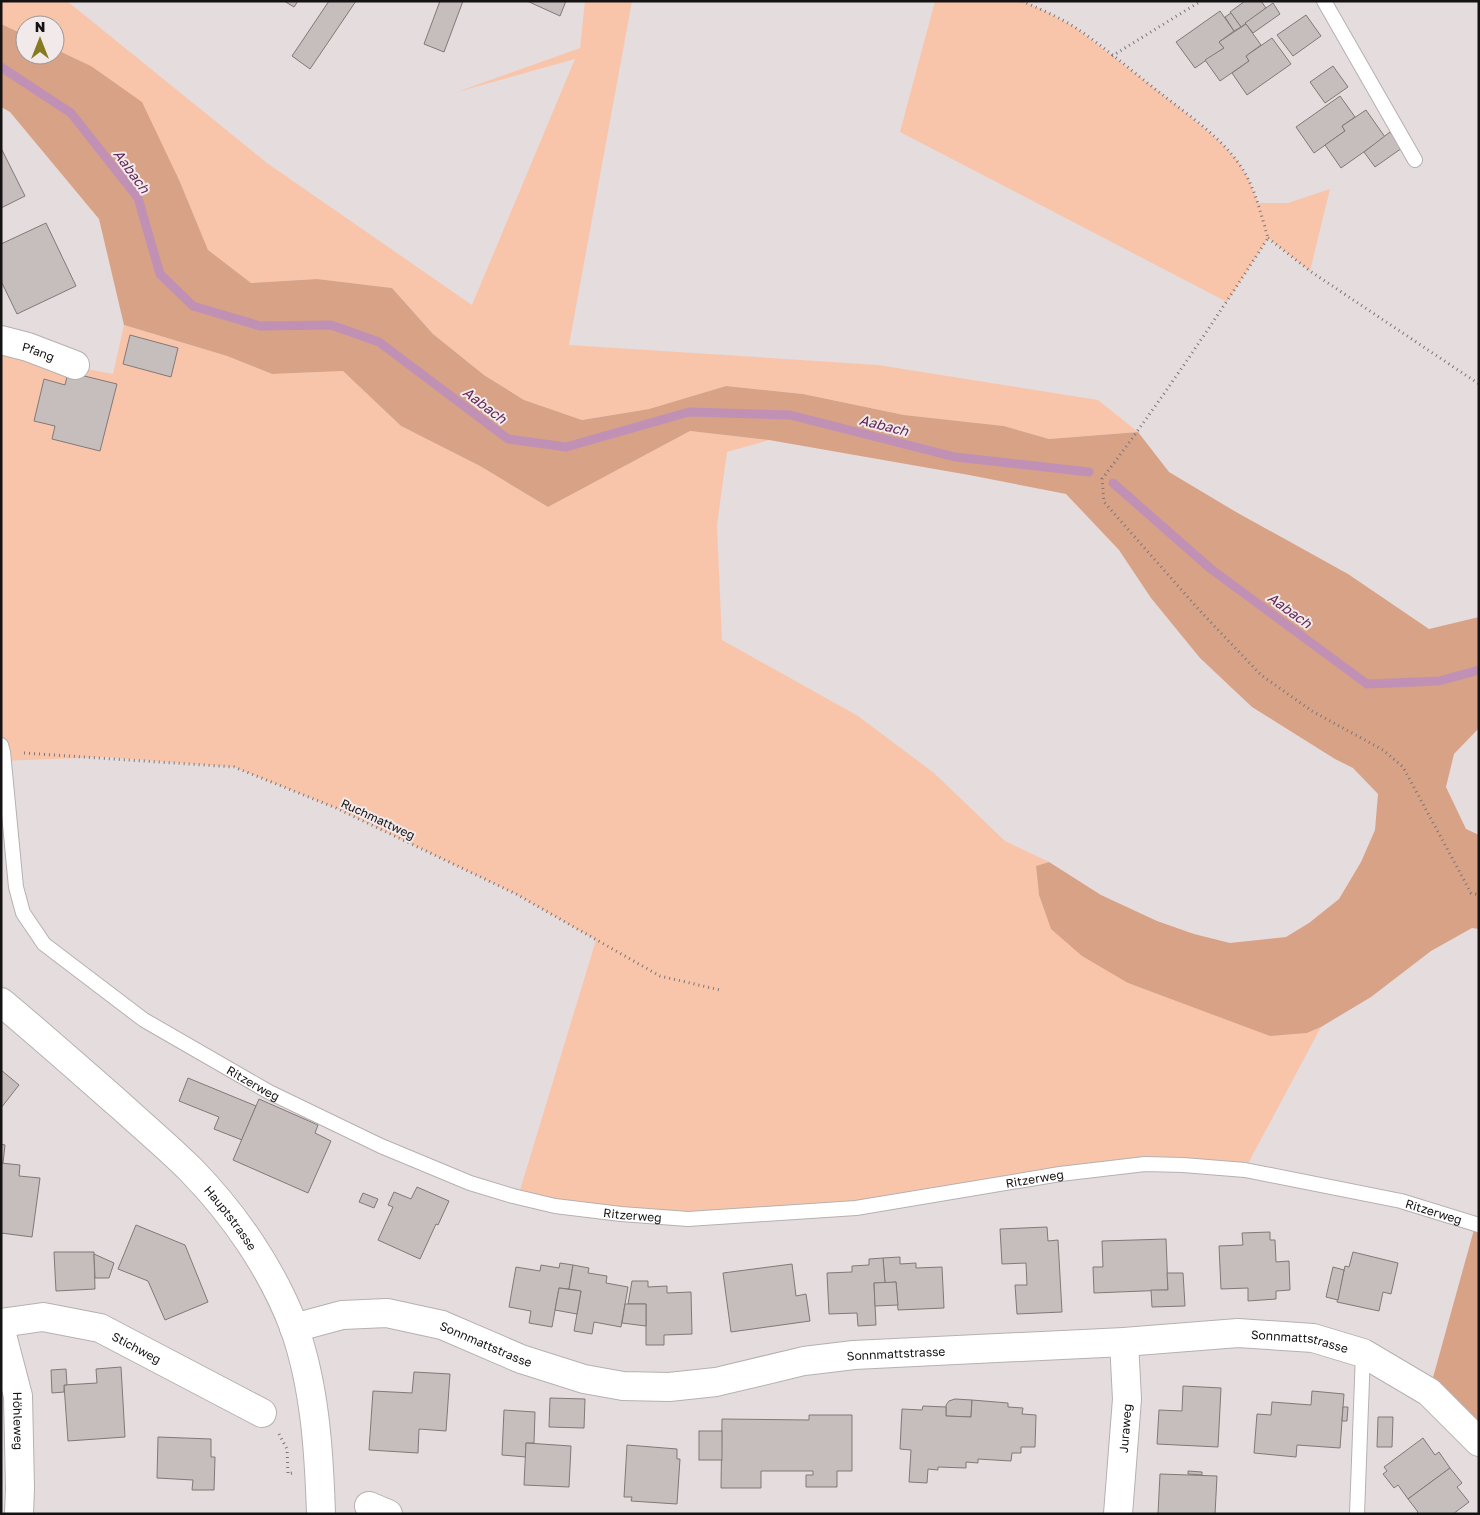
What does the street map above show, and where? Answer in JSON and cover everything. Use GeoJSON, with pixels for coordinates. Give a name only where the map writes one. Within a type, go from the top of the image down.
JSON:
{"type":"FeatureCollection","features":[{"type":"Feature","properties":{"kind":"street","name":"Pfang"},"geometry":{"type":"LineString","coordinates":[[1,340],[28,347],[75,365]]}},
{"type":"Feature","properties":{"kind":"street","name":"Hauptstrasse"},"geometry":{"type":"LineString","coordinates":[[1,1002],[57,1049],[177,1157],[218,1200],[257,1253],[279,1292],[294,1328],[309,1384],[316,1430],[321,1514]]}},
{"type":"Feature","properties":{"kind":"street","name":"Sonnmattstrasse"},"geometry":{"type":"LineString","coordinates":[[294,1328],[342,1315],[387,1312],[442,1325],[521,1359],[584,1379],[623,1386],[669,1387],[716,1382],[804,1361],[854,1355],[1124,1342],[1238,1333],[1313,1338],[1363,1353],[1429,1392],[1479,1442]]}},
{"type":"Feature","properties":{"kind":"street","name":"Stichweg"},"geometry":{"type":"LineString","coordinates":[[1,1323],[43,1317],[100,1328],[262,1414]]}},
{"type":"Feature","properties":{"kind":"street","name":"Höhleweg"},"geometry":{"type":"LineString","coordinates":[[1,1330],[18,1396],[19,1514]]}},
{"type":"Feature","properties":{"kind":"street","name":"Juraweg"},"geometry":{"type":"LineString","coordinates":[[1118,1514],[1127,1399],[1124,1342]]}},
{"type":"Feature","properties":{"kind":"lane"},"geometry":{"type":"LineString","coordinates":[[1324,1],[1414,160]]}},
{"type":"Feature","properties":{"kind":"lane","name":"Ritzerweg"},"geometry":{"type":"LineString","coordinates":[[2,748],[16,887],[23,913],[44,944],[144,1020],[269,1092],[381,1146],[470,1183],[555,1206],[621,1214],[688,1219],[856,1208],[1060,1174],[1145,1164],[1183,1165],[1245,1170],[1381,1197],[1479,1225]]}},
{"type":"Feature","properties":{"kind":"lane"},"geometry":{"type":"LineString","coordinates":[[1357,1514],[1363,1353]]}},
{"type":"Feature","properties":{"kind":"path"},"geometry":{"type":"LineString","coordinates":[[1022,1],[1076,28],[1219,142],[1237,160],[1249,180],[1268,238],[1310,271],[1479,384]]}},
{"type":"Feature","properties":{"kind":"path"},"geometry":{"type":"LineString","coordinates":[[1112,56],[1201,1]]}},
{"type":"Feature","properties":{"kind":"path"},"geometry":{"type":"LineString","coordinates":[[1268,238],[1227,302],[1138,432],[1102,479],[1104,502],[1202,613],[1261,675],[1312,711],[1383,750],[1403,767],[1471,893],[1479,895]]}},
{"type":"Feature","properties":{"kind":"path","name":"Ruchmattweg"},"geometry":{"type":"LineString","coordinates":[[2,748],[234,767],[336,808],[516,894],[660,976],[720,990]]}},
{"type":"Feature","properties":{"kind":"shaded area"},"geometry":{"type":"Polygon","coordinates":[[[1,1],[67,1],[267,163],[472,305],[575,59],[457,92],[580,48],[585,1],[632,1],[569,345],[878,365],[1098,400],[1138,432],[1049,439],[1004,426],[904,415],[803,394],[726,386],[649,409],[582,420],[524,400],[484,375],[433,334],[392,288],[317,279],[251,283],[208,251],[180,182],[91,66],[65,54],[65,15],[15,15],[15,30],[1,24],[1,1]]]}},
{"type":"Feature","properties":{"kind":"shaded area"},"geometry":{"type":"Polygon","coordinates":[[[935,1],[1022,1],[1076,28],[1181,109],[1219,141],[1237,160],[1249,180],[1258,203],[1288,203],[1330,189],[1310,271],[1268,238],[1227,302],[900,132],[935,1]]]}},
{"type":"Feature","properties":{"kind":"shaded area"},"geometry":{"type":"Polygon","coordinates":[[[1,24],[15,30],[15,65],[65,65],[65,54],[91,66],[142,102],[180,182],[208,250],[251,283],[317,279],[392,288],[433,334],[484,375],[524,400],[582,420],[649,409],[726,386],[803,394],[904,415],[1004,426],[1049,439],[1138,432],[1169,472],[1236,512],[1348,574],[1429,629],[1479,617],[1479,728],[1454,754],[1446,787],[1466,829],[1479,835],[1479,929],[1472,928],[1431,951],[1371,997],[1321,1027],[1307,1033],[1270,1036],[1128,983],[1082,956],[1051,929],[1039,895],[1036,866],[1049,862],[1101,895],[1157,921],[1194,934],[1230,943],[1286,937],[1309,923],[1339,899],[1361,862],[1375,830],[1378,794],[1353,768],[1335,759],[1252,707],[1200,658],[1151,598],[1119,550],[1066,494],[769,440],[690,431],[548,507],[480,466],[401,426],[343,371],[272,374],[227,356],[124,325],[99,219],[10,112],[1,107],[1,24]]]}},
{"type":"Feature","properties":{"kind":"shaded area"},"geometry":{"type":"Polygon","coordinates":[[[124,325],[227,356],[272,374],[343,371],[401,426],[480,466],[548,507],[690,431],[769,440],[727,452],[717,525],[722,640],[858,716],[934,773],[1005,841],[1049,862],[1036,866],[1039,895],[1052,929],[1128,983],[1172,999],[1307,1033],[1321,1027],[1244,1171],[1143,1168],[686,1223],[517,1200],[596,940],[516,894],[336,808],[234,767],[105,757],[1,761],[1,353],[113,374],[124,325]]]}},
{"type":"Feature","properties":{"kind":"shaded area"},"geometry":{"type":"Polygon","coordinates":[[[1475,1226],[1479,1227],[1479,1442],[1429,1392],[1475,1226]]]}},
{"type":"Feature","properties":{"kind":"building"},"geometry":{"type":"Polygon","coordinates":[[[284,1],[298,1],[294,7],[284,1]]]}},
{"type":"Feature","properties":{"kind":"building"},"geometry":{"type":"Polygon","coordinates":[[[329,1],[356,1],[310,69],[292,56],[329,1]]]}},
{"type":"Feature","properties":{"kind":"building"},"geometry":{"type":"Polygon","coordinates":[[[440,1],[463,1],[444,52],[424,44],[440,1]]]}},
{"type":"Feature","properties":{"kind":"building"},"geometry":{"type":"Polygon","coordinates":[[[527,1],[566,1],[560,16],[527,1]]]}},
{"type":"Feature","properties":{"kind":"building"},"geometry":{"type":"Polygon","coordinates":[[[1245,1],[1261,1],[1266,8],[1241,27],[1230,12],[1245,1]]]}},
{"type":"Feature","properties":{"kind":"building"},"geometry":{"type":"Polygon","coordinates":[[[1273,3],[1280,14],[1253,33],[1245,23],[1273,3]]]}},
{"type":"Feature","properties":{"kind":"building"},"geometry":{"type":"Polygon","coordinates":[[[1220,11],[1234,31],[1219,42],[1224,48],[1195,68],[1176,42],[1220,11]]]}},
{"type":"Feature","properties":{"kind":"building"},"geometry":{"type":"Polygon","coordinates":[[[1231,13],[1241,27],[1234,31],[1225,17],[1231,13]]]}},
{"type":"Feature","properties":{"kind":"building"},"geometry":{"type":"Polygon","coordinates":[[[1306,15],[1321,36],[1293,56],[1277,35],[1306,15]]]}},
{"type":"Feature","properties":{"kind":"building"},"geometry":{"type":"Polygon","coordinates":[[[1246,24],[1261,45],[1246,56],[1249,61],[1220,81],[1205,60],[1224,48],[1219,42],[1246,24]]]}},
{"type":"Feature","properties":{"kind":"building"},"geometry":{"type":"Polygon","coordinates":[[[1272,38],[1291,64],[1247,95],[1232,73],[1249,61],[1246,56],[1272,38]]]}},
{"type":"Feature","properties":{"kind":"building"},"geometry":{"type":"Polygon","coordinates":[[[1333,66],[1348,87],[1325,103],[1310,82],[1333,66]]]}},
{"type":"Feature","properties":{"kind":"building"},"geometry":{"type":"Polygon","coordinates":[[[1340,96],[1355,117],[1342,126],[1345,131],[1314,153],[1296,127],[1340,96]]]}},
{"type":"Feature","properties":{"kind":"building"},"geometry":{"type":"Polygon","coordinates":[[[1366,110],[1385,137],[1341,168],[1325,145],[1345,131],[1342,126],[1366,110]]]}},
{"type":"Feature","properties":{"kind":"building"},"geometry":{"type":"Polygon","coordinates":[[[1390,132],[1402,148],[1375,167],[1364,152],[1390,132]]]}},
{"type":"Feature","properties":{"kind":"building"},"geometry":{"type":"Polygon","coordinates":[[[1,148],[25,196],[1,208],[1,148]]]}},
{"type":"Feature","properties":{"kind":"building"},"geometry":{"type":"Polygon","coordinates":[[[46,223],[76,286],[17,314],[1,281],[1,244],[46,223]]]}},
{"type":"Feature","properties":{"kind":"building"},"geometry":{"type":"Polygon","coordinates":[[[130,335],[178,348],[171,377],[123,364],[130,335]]]}},
{"type":"Feature","properties":{"kind":"building"},"geometry":{"type":"Polygon","coordinates":[[[68,372],[117,384],[100,451],[52,439],[55,426],[34,421],[44,379],[65,385],[68,372]]]}},
{"type":"Feature","properties":{"kind":"building"},"geometry":{"type":"Polygon","coordinates":[[[1,1070],[19,1085],[1,1108],[1,1070]]]}},
{"type":"Feature","properties":{"kind":"building"},"geometry":{"type":"Polygon","coordinates":[[[188,1078],[256,1106],[242,1140],[214,1129],[219,1117],[179,1101],[188,1078]]]}},
{"type":"Feature","properties":{"kind":"building"},"geometry":{"type":"Polygon","coordinates":[[[259,1099],[318,1125],[315,1133],[331,1141],[308,1193],[233,1160],[259,1099]]]}},
{"type":"Feature","properties":{"kind":"building"},"geometry":{"type":"Polygon","coordinates":[[[1,1144],[5,1145],[3,1163],[1,1163],[1,1144]]]}},
{"type":"Feature","properties":{"kind":"building"},"geometry":{"type":"Polygon","coordinates":[[[1,1163],[20,1165],[19,1176],[40,1178],[32,1237],[1,1233],[1,1163]]]}},
{"type":"Feature","properties":{"kind":"building"},"geometry":{"type":"Polygon","coordinates":[[[417,1187],[449,1201],[420,1259],[378,1240],[393,1207],[388,1205],[394,1192],[411,1199],[417,1187]]]}},
{"type":"Feature","properties":{"kind":"building"},"geometry":{"type":"Polygon","coordinates":[[[363,1193],[378,1199],[374,1208],[359,1202],[363,1193]]]}},
{"type":"Feature","properties":{"kind":"building"},"geometry":{"type":"Polygon","coordinates":[[[136,1225],[185,1245],[208,1302],[165,1320],[148,1281],[118,1269],[136,1225]]]}},
{"type":"Feature","properties":{"kind":"building"},"geometry":{"type":"Polygon","coordinates":[[[1047,1227],[1048,1241],[1058,1240],[1062,1312],[1017,1314],[1015,1285],[1027,1285],[1026,1263],[1002,1264],[1000,1229],[1047,1227]]]}},
{"type":"Feature","properties":{"kind":"building"},"geometry":{"type":"Polygon","coordinates":[[[1270,1232],[1270,1240],[1275,1240],[1276,1262],[1289,1261],[1290,1290],[1276,1291],[1276,1299],[1248,1301],[1248,1288],[1221,1289],[1219,1246],[1243,1245],[1242,1233],[1270,1232]]]}},
{"type":"Feature","properties":{"kind":"building"},"geometry":{"type":"Polygon","coordinates":[[[1166,1239],[1168,1290],[1094,1293],[1093,1267],[1103,1267],[1102,1241],[1166,1239]]]}},
{"type":"Feature","properties":{"kind":"building"},"geometry":{"type":"Polygon","coordinates":[[[54,1252],[94,1252],[95,1289],[56,1291],[54,1252]]]}},
{"type":"Feature","properties":{"kind":"building"},"geometry":{"type":"Polygon","coordinates":[[[1353,1252],[1398,1263],[1391,1294],[1383,1292],[1379,1311],[1337,1302],[1345,1266],[1349,1267],[1353,1252]]]}},
{"type":"Feature","properties":{"kind":"building"},"geometry":{"type":"Polygon","coordinates":[[[94,1254],[114,1263],[109,1278],[95,1278],[94,1254]]]}},
{"type":"Feature","properties":{"kind":"building"},"geometry":{"type":"Polygon","coordinates":[[[900,1257],[900,1264],[916,1263],[916,1268],[942,1267],[944,1308],[898,1310],[896,1282],[885,1283],[883,1258],[900,1257]]]}},
{"type":"Feature","properties":{"kind":"building"},"geometry":{"type":"Polygon","coordinates":[[[883,1258],[885,1283],[874,1283],[876,1325],[858,1326],[857,1313],[829,1314],[827,1273],[852,1272],[852,1266],[869,1265],[869,1259],[883,1258]]]}},
{"type":"Feature","properties":{"kind":"building"},"geometry":{"type":"Polygon","coordinates":[[[560,1263],[573,1265],[569,1289],[559,1288],[552,1327],[529,1323],[531,1311],[509,1307],[516,1267],[540,1271],[541,1265],[559,1268],[560,1263]]]}},
{"type":"Feature","properties":{"kind":"building"},"geometry":{"type":"Polygon","coordinates":[[[792,1264],[796,1296],[806,1294],[810,1321],[731,1332],[723,1273],[792,1264]]]}},
{"type":"Feature","properties":{"kind":"building"},"geometry":{"type":"Polygon","coordinates":[[[573,1265],[589,1268],[588,1273],[607,1276],[606,1283],[628,1287],[621,1327],[594,1322],[592,1334],[574,1331],[581,1291],[569,1289],[573,1265]]]}},
{"type":"Feature","properties":{"kind":"building"},"geometry":{"type":"Polygon","coordinates":[[[1333,1267],[1344,1270],[1338,1300],[1326,1297],[1333,1267]]]}},
{"type":"Feature","properties":{"kind":"building"},"geometry":{"type":"Polygon","coordinates":[[[1167,1273],[1183,1273],[1185,1306],[1152,1307],[1151,1290],[1168,1290],[1167,1273]]]}},
{"type":"Feature","properties":{"kind":"building"},"geometry":{"type":"Polygon","coordinates":[[[632,1281],[648,1281],[648,1287],[667,1286],[667,1293],[691,1292],[692,1334],[664,1335],[664,1345],[646,1345],[646,1304],[628,1304],[632,1281]]]}},
{"type":"Feature","properties":{"kind":"building"},"geometry":{"type":"Polygon","coordinates":[[[896,1282],[898,1305],[875,1306],[874,1283],[896,1282]]]}},
{"type":"Feature","properties":{"kind":"building"},"geometry":{"type":"Polygon","coordinates":[[[559,1288],[581,1291],[577,1314],[555,1310],[559,1288]]]}},
{"type":"Feature","properties":{"kind":"building"},"geometry":{"type":"Polygon","coordinates":[[[625,1304],[646,1304],[646,1326],[622,1323],[625,1304]]]}},
{"type":"Feature","properties":{"kind":"building"},"geometry":{"type":"Polygon","coordinates":[[[121,1367],[125,1437],[68,1441],[64,1385],[97,1383],[96,1369],[121,1367]]]}},
{"type":"Feature","properties":{"kind":"building"},"geometry":{"type":"Polygon","coordinates":[[[66,1369],[67,1385],[64,1385],[64,1392],[52,1393],[51,1370],[66,1369]]]}},
{"type":"Feature","properties":{"kind":"building"},"geometry":{"type":"Polygon","coordinates":[[[414,1372],[450,1374],[446,1431],[419,1429],[418,1453],[369,1450],[373,1391],[412,1393],[414,1372]]]}},
{"type":"Feature","properties":{"kind":"building"},"geometry":{"type":"Polygon","coordinates":[[[1183,1386],[1221,1388],[1218,1447],[1157,1444],[1159,1410],[1182,1411],[1183,1386]]]}},
{"type":"Feature","properties":{"kind":"building"},"geometry":{"type":"Polygon","coordinates":[[[1312,1391],[1344,1394],[1340,1448],[1297,1445],[1296,1457],[1254,1453],[1257,1414],[1271,1415],[1272,1402],[1311,1405],[1312,1391]]]}},
{"type":"Feature","properties":{"kind":"building"},"geometry":{"type":"Polygon","coordinates":[[[550,1398],[585,1399],[584,1428],[549,1427],[550,1398]]]}},
{"type":"Feature","properties":{"kind":"building"},"geometry":{"type":"Polygon","coordinates":[[[955,1399],[972,1400],[971,1417],[946,1416],[946,1405],[949,1401],[955,1399]]]}},
{"type":"Feature","properties":{"kind":"building"},"geometry":{"type":"Polygon","coordinates":[[[972,1400],[1008,1403],[1008,1407],[1023,1408],[1022,1414],[1036,1415],[1035,1447],[1021,1447],[1021,1453],[1012,1453],[1011,1461],[978,1459],[978,1463],[966,1462],[966,1468],[938,1467],[938,1470],[928,1469],[927,1483],[909,1482],[911,1450],[900,1449],[902,1409],[922,1410],[923,1406],[946,1407],[946,1416],[971,1417],[972,1400]]]}},
{"type":"Feature","properties":{"kind":"building"},"geometry":{"type":"Polygon","coordinates":[[[1343,1407],[1348,1407],[1347,1421],[1342,1421],[1343,1407]]]}},
{"type":"Feature","properties":{"kind":"building"},"geometry":{"type":"Polygon","coordinates":[[[504,1410],[535,1412],[534,1443],[526,1443],[526,1457],[502,1455],[504,1410]]]}},
{"type":"Feature","properties":{"kind":"building"},"geometry":{"type":"Polygon","coordinates":[[[809,1415],[852,1415],[852,1471],[837,1471],[837,1487],[806,1487],[806,1475],[813,1475],[813,1471],[761,1471],[761,1488],[721,1488],[722,1419],[809,1420],[809,1415]]]}},
{"type":"Feature","properties":{"kind":"building"},"geometry":{"type":"Polygon","coordinates":[[[1378,1417],[1393,1417],[1392,1447],[1377,1447],[1378,1417]]]}},
{"type":"Feature","properties":{"kind":"building"},"geometry":{"type":"Polygon","coordinates":[[[699,1431],[722,1431],[722,1460],[699,1460],[699,1431]]]}},
{"type":"Feature","properties":{"kind":"building"},"geometry":{"type":"Polygon","coordinates":[[[158,1437],[211,1439],[211,1457],[215,1457],[214,1490],[192,1490],[193,1480],[157,1478],[158,1437]]]}},
{"type":"Feature","properties":{"kind":"building"},"geometry":{"type":"Polygon","coordinates":[[[1423,1438],[1435,1455],[1439,1452],[1450,1468],[1408,1499],[1398,1485],[1394,1488],[1383,1474],[1387,1471],[1384,1467],[1423,1438]]]}},
{"type":"Feature","properties":{"kind":"building"},"geometry":{"type":"Polygon","coordinates":[[[526,1443],[571,1446],[569,1487],[524,1485],[526,1443]]]}},
{"type":"Feature","properties":{"kind":"building"},"geometry":{"type":"Polygon","coordinates":[[[627,1445],[677,1449],[677,1459],[680,1459],[677,1504],[631,1501],[632,1497],[624,1497],[627,1445]]]}},
{"type":"Feature","properties":{"kind":"building"},"geometry":{"type":"Polygon","coordinates":[[[1450,1468],[1462,1483],[1457,1487],[1469,1502],[1453,1514],[1416,1514],[1418,1512],[1408,1499],[1450,1468]]]}},
{"type":"Feature","properties":{"kind":"building"},"geometry":{"type":"Polygon","coordinates":[[[1188,1471],[1202,1472],[1202,1475],[1188,1474],[1188,1471]]]}},
{"type":"Feature","properties":{"kind":"building"},"geometry":{"type":"Polygon","coordinates":[[[1160,1474],[1217,1476],[1215,1514],[1158,1514],[1160,1474]]]}},
{"type":"Feature","properties":{"kind":"waterway","name":"Aabach"},"geometry":{"type":"LineString","coordinates":[[1,67],[71,113],[138,198],[160,274],[193,306],[260,326],[331,325],[379,342],[508,439],[566,447],[689,412],[790,415],[955,457],[1089,472]]}},
{"type":"Feature","properties":{"kind":"waterway","name":"Aabach"},"geometry":{"type":"LineString","coordinates":[[1113,483],[1211,569],[1367,684],[1439,681],[1479,670]]}}]}
